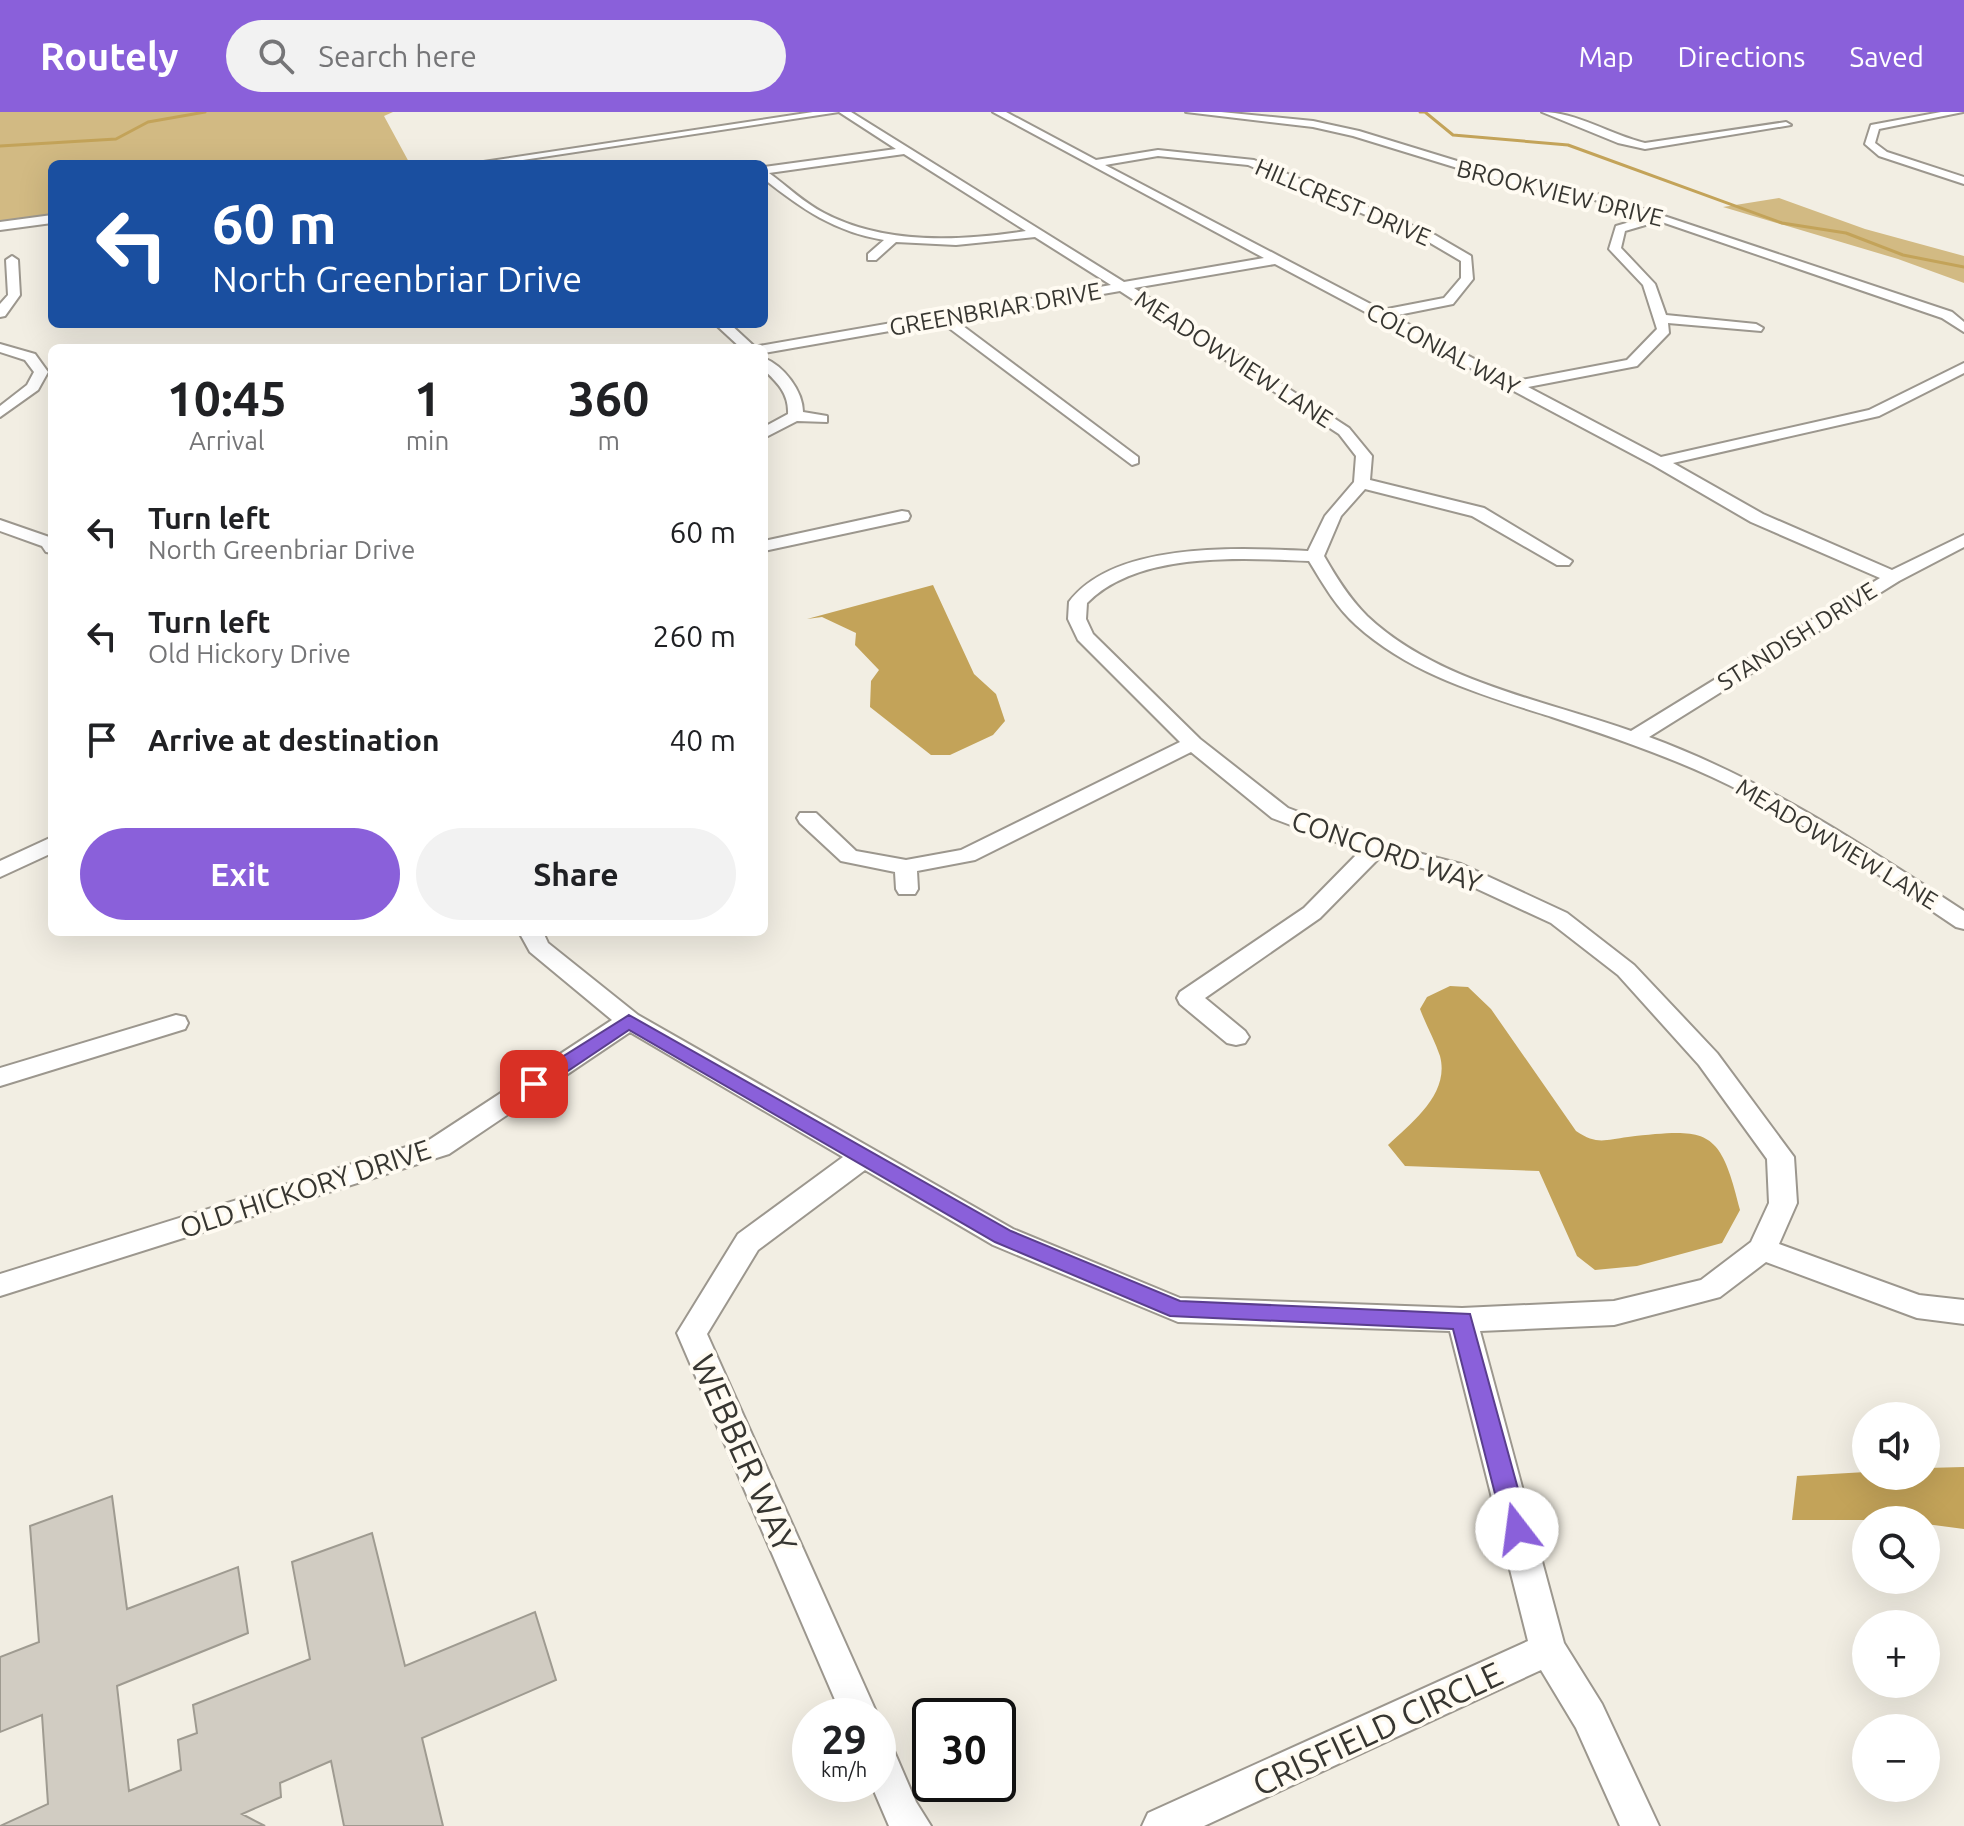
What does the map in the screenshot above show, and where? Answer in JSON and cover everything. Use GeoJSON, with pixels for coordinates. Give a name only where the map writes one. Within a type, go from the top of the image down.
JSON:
{"type":"FeatureCollection","features":[{"type":"Feature","properties":{"kind":"street"},"geometry":{"type":"LineString","coordinates":[[507,160],[834,112]]}},
{"type":"Feature","properties":{"kind":"street","name":"MEADOWVIEW LANE"},"geometry":{"type":"LineString","coordinates":[[844,112],[1344,431],[1364,456],[1362,483]]}},
{"type":"Feature","properties":{"kind":"street","name":"COLONIAL WAY"},"geometry":{"type":"LineString","coordinates":[[998,112],[1659,462],[1757,518],[1893,577]]}},
{"type":"Feature","properties":{"kind":"street","name":"BROOKVIEW DRIVE"},"geometry":{"type":"LineString","coordinates":[[1191,112],[1313,124],[1517,183],[1597,197],[1947,315],[1964,328]]}},
{"type":"Feature","properties":{"kind":"street"},"geometry":{"type":"LineString","coordinates":[[1547,112],[1626,143],[1658,145],[1786,125]]}},
{"type":"Feature","properties":{"kind":"street"},"geometry":{"type":"LineString","coordinates":[[1958,112],[1924,114],[1875,127],[1870,144],[1883,154],[1964,181]]}},
{"type":"Feature","properties":{"kind":"street"},"geometry":{"type":"LineString","coordinates":[[1924,114],[1964,125]]}},
{"type":"Feature","properties":{"kind":"street"},"geometry":{"type":"LineString","coordinates":[[768,171],[904,151]]}},
{"type":"Feature","properties":{"kind":"street","name":"HILLCREST DRIVE"},"geometry":{"type":"LineString","coordinates":[[1095,163],[1158,153],[1250,162],[1431,238],[1467,259],[1467,279],[1448,301],[1378,315]]}},
{"type":"Feature","properties":{"kind":"street"},"geometry":{"type":"LineString","coordinates":[[555,154],[562,160]]}},
{"type":"Feature","properties":{"kind":"street"},"geometry":{"type":"LineString","coordinates":[[768,175],[822,217],[849,227],[894,237],[965,241],[1037,233]]}},
{"type":"Feature","properties":{"kind":"street"},"geometry":{"type":"LineString","coordinates":[[1511,386],[1632,363],[1664,330],[1649,284],[1615,249],[1620,229],[1660,217]]}},
{"type":"Feature","properties":{"kind":"street"},"geometry":{"type":"LineString","coordinates":[[0,226],[48,220]]}},
{"type":"Feature","properties":{"kind":"street"},"geometry":{"type":"LineString","coordinates":[[872,257],[894,237]]}},
{"type":"Feature","properties":{"kind":"street"},"geometry":{"type":"LineString","coordinates":[[0,313],[14,295],[12,260]]}},
{"type":"Feature","properties":{"kind":"street","name":"GREENBRIAR DRIVE"},"geometry":{"type":"LineString","coordinates":[[768,348],[1274,260]]}},
{"type":"Feature","properties":{"kind":"street"},"geometry":{"type":"LineString","coordinates":[[944,318],[1132,460]]}},
{"type":"Feature","properties":{"kind":"street"},"geometry":{"type":"LineString","coordinates":[[1660,318],[1756,328]]}},
{"type":"Feature","properties":{"kind":"street"},"geometry":{"type":"LineString","coordinates":[[726,328],[744,344]]}},
{"type":"Feature","properties":{"kind":"street"},"geometry":{"type":"LineString","coordinates":[[0,348],[30,357],[41,372],[33,387],[0,413]]}},
{"type":"Feature","properties":{"kind":"street"},"geometry":{"type":"LineString","coordinates":[[768,366],[789,386],[797,405],[795,416]]}},
{"type":"Feature","properties":{"kind":"street"},"geometry":{"type":"LineString","coordinates":[[1659,462],[1874,413],[1964,367]]}},
{"type":"Feature","properties":{"kind":"street"},"geometry":{"type":"LineString","coordinates":[[768,431],[795,416],[822,419]]}},
{"type":"Feature","properties":{"kind":"street"},"geometry":{"type":"LineString","coordinates":[[1315,556],[1327,523],[1338,506],[1362,483],[1478,512],[1563,561]]}},
{"type":"Feature","properties":{"kind":"street"},"geometry":{"type":"LineString","coordinates":[[768,545],[902,516]]}},
{"type":"Feature","properties":{"kind":"street"},"geometry":{"type":"LineString","coordinates":[[0,525],[48,542]]}},
{"type":"Feature","properties":{"kind":"street","name":"STANDISH DRIVE"},"geometry":{"type":"LineString","coordinates":[[1633,738],[1893,577],[1964,540]]}},
{"type":"Feature","properties":{"kind":"street","name":"CONCORD WAY"},"geometry":{"type":"LineString","coordinates":[[1315,556],[1231,555],[1158,563],[1103,579],[1078,602],[1077,619],[1085,636],[1193,743],[1280,813],[1375,849],[1453,869],[1559,918],[1626,970],[1708,1059],[1780,1157],[1783,1203],[1762,1249]]}},
{"type":"Feature","properties":{"kind":"street","name":"MEADOWVIEW LANE"},"geometry":{"type":"LineString","coordinates":[[1315,556],[1333,590],[1362,622],[1411,657],[1457,681],[1633,738],[1741,784],[1845,843],[1964,922]]}},
{"type":"Feature","properties":{"kind":"street"},"geometry":{"type":"LineString","coordinates":[[808,818],[849,856],[906,878],[967,855],[1193,743]]}},
{"type":"Feature","properties":{"kind":"street"},"geometry":{"type":"LineString","coordinates":[[0,870],[48,846]]}},
{"type":"Feature","properties":{"kind":"street"},"geometry":{"type":"LineString","coordinates":[[1236,1037],[1189,998],[1312,913],[1375,849]]}},
{"type":"Feature","properties":{"kind":"street"},"geometry":{"type":"LineString","coordinates":[[533,936],[538,947],[629,1021],[1003,1237],[1178,1310],[1462,1320],[1614,1313],[1710,1289],[1762,1249],[1917,1306],[1964,1312]]}},
{"type":"Feature","properties":{"kind":"street","name":"OLD HICKORY DRIVE"},"geometry":{"type":"LineString","coordinates":[[0,1285],[439,1147],[629,1021]]}},
{"type":"Feature","properties":{"kind":"street"},"geometry":{"type":"LineString","coordinates":[[0,1077],[176,1023]]}},
{"type":"Feature","properties":{"kind":"street","name":"WEBBER WAY"},"geometry":{"type":"LineString","coordinates":[[852,1698],[692,1333],[748,1242],[864,1156]]}},
{"type":"Feature","properties":{"kind":"street"},"geometry":{"type":"LineString","coordinates":[[1462,1320],[1548,1649],[1589,1716],[1640,1826]]}},
{"type":"Feature","properties":{"kind":"street","name":"CRISFIELD CIRCLE"},"geometry":{"type":"LineString","coordinates":[[1161,1826],[1548,1649]]}},
{"type":"Feature","properties":{"kind":"street"},"geometry":{"type":"LineString","coordinates":[[896,1799],[912,1826]]}},
{"type":"Feature","properties":{"kind":"shaded area"},"geometry":{"type":"Polygon","coordinates":[[[0,112],[393,112],[384,116],[408,160],[48,160],[48,217],[0,223],[0,112]]]}},
{"type":"Feature","properties":{"kind":"shaded area"},"geometry":{"type":"Polygon","coordinates":[[[1779,198],[1865,229],[1964,256],[1964,283],[1898,259],[1723,207],[1779,198]]]}},
{"type":"Feature","properties":{"kind":"shaded area"},"geometry":{"type":"Polygon","coordinates":[[[933,585],[974,674],[996,694],[1005,721],[993,735],[950,755],[931,755],[870,707],[871,681],[879,670],[855,645],[856,633],[822,617],[807,619],[933,585]]]}},
{"type":"Feature","properties":{"kind":"shaded area"},"geometry":{"type":"Polygon","coordinates":[[[1450,986],[1468,987],[1491,1009],[1576,1131],[1601,1140],[1655,1134],[1694,1135],[1707,1139],[1717,1148],[1733,1183],[1740,1210],[1722,1243],[1637,1266],[1595,1270],[1577,1256],[1539,1171],[1405,1166],[1388,1145],[1427,1106],[1442,1070],[1440,1056],[1420,1009],[1427,997],[1450,986]]]}},
{"type":"Feature","properties":{"kind":"shaded area"},"geometry":{"type":"Polygon","coordinates":[[[1964,1467],[1964,1529],[1940,1526],[1940,1506],[1852,1506],[1852,1520],[1792,1520],[1797,1476],[1852,1473],[1852,1490],[1940,1490],[1940,1468],[1964,1467]]]}},
{"type":"Feature","properties":{"kind":"building"},"geometry":{"type":"Polygon","coordinates":[[[112,1496],[127,1609],[238,1567],[248,1633],[117,1686],[129,1791],[181,1770],[178,1740],[197,1733],[193,1705],[310,1659],[292,1562],[372,1533],[405,1666],[535,1612],[556,1680],[422,1738],[443,1826],[344,1826],[331,1761],[280,1783],[281,1797],[242,1814],[265,1826],[0,1826],[48,1804],[42,1715],[0,1732],[0,1657],[39,1642],[30,1526],[112,1496]]]}},
{"type":"Feature","properties":{"kind":"waterway"},"geometry":{"type":"LineString","coordinates":[[0,146],[116,139],[148,122],[205,112]]}},
{"type":"Feature","properties":{"kind":"waterway"},"geometry":{"type":"LineString","coordinates":[[1420,112],[1425,112],[1453,135],[1568,145],[1782,223],[1846,233],[1903,255],[1964,267]]}},
{"type":"Feature","properties":{"kind":"route"},"geometry":{"type":"LineString","coordinates":[[534,1084],[629,1021],[1003,1237],[1178,1310],[1462,1320],[1517,1529]]}}]}
